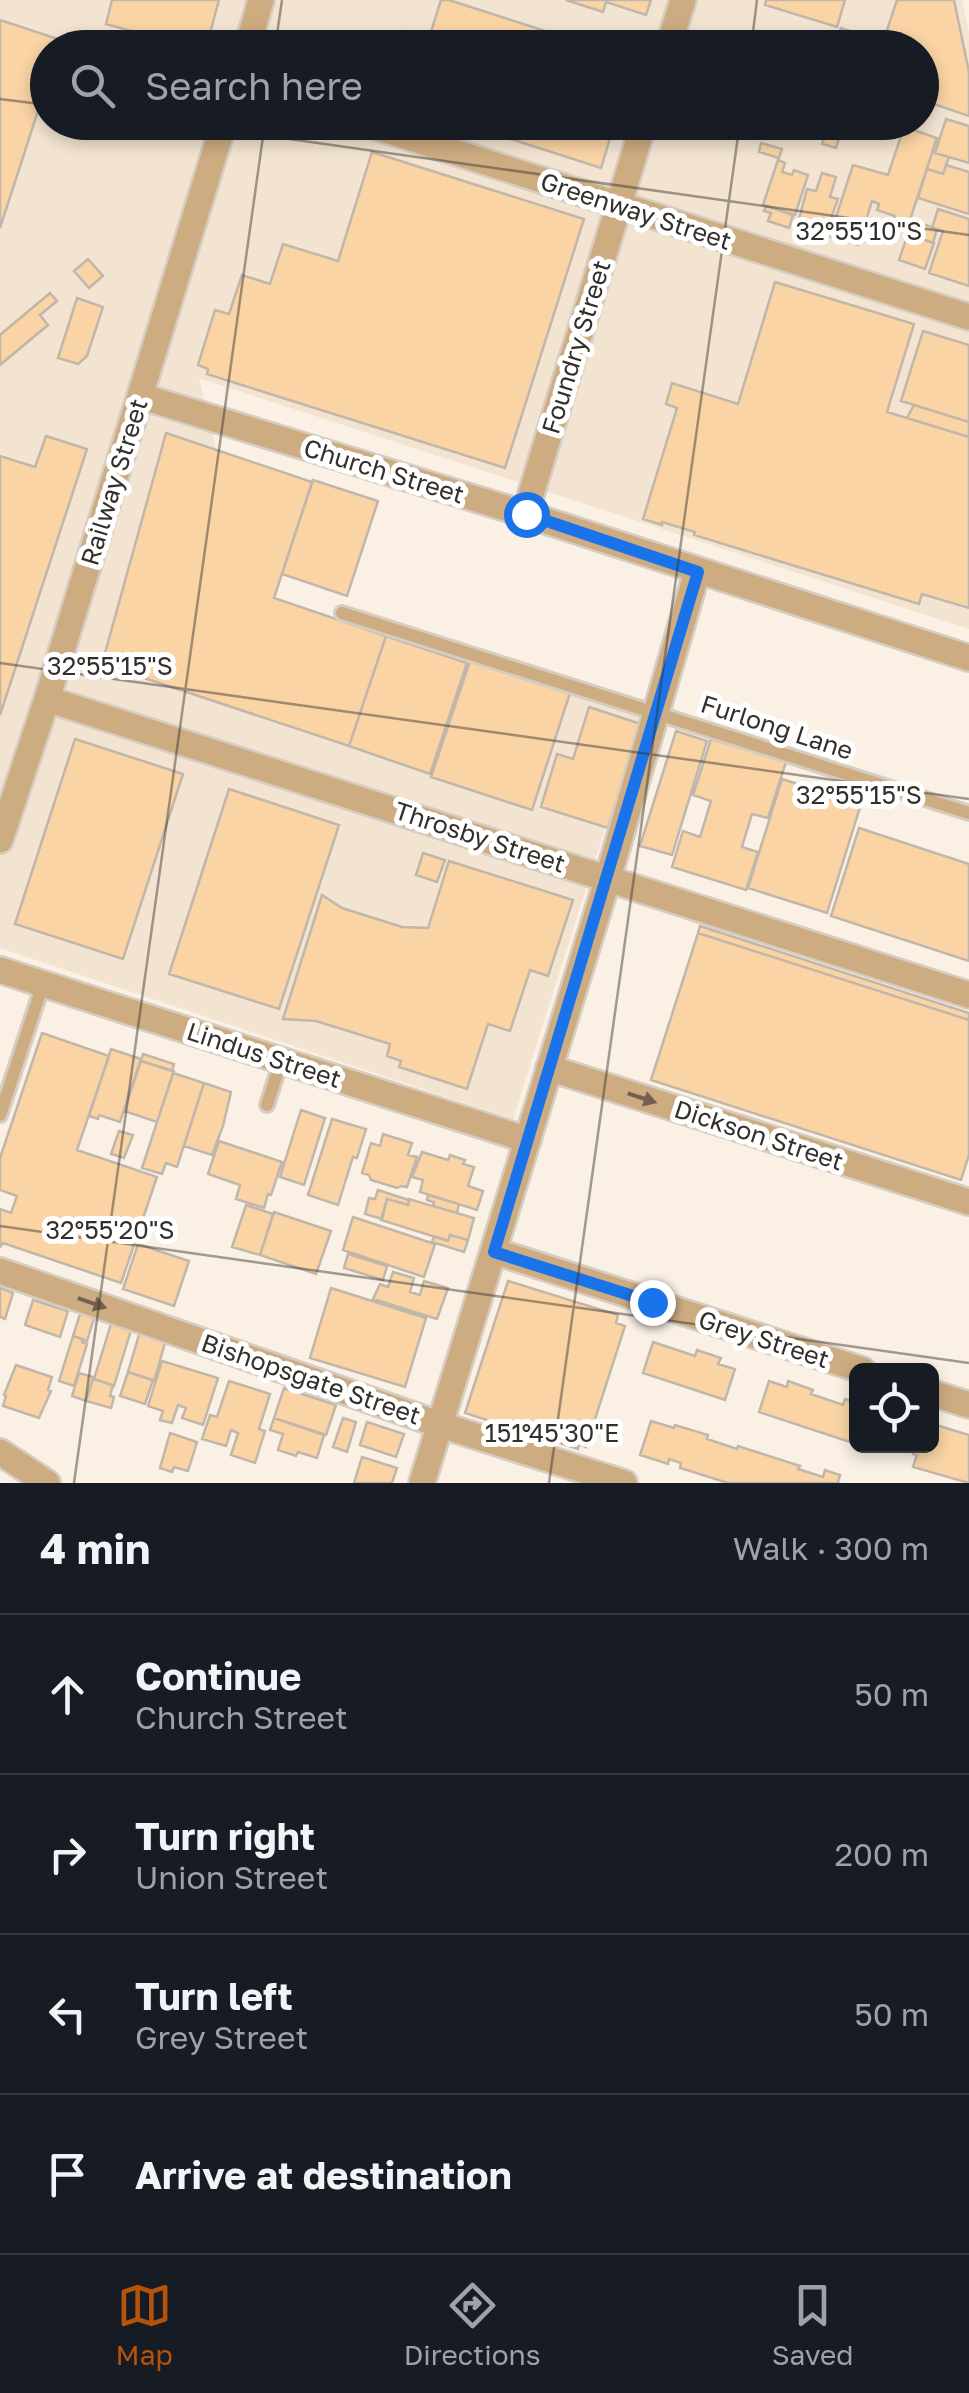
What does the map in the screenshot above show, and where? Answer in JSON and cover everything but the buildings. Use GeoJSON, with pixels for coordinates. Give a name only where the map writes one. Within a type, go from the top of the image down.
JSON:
{"type":"FeatureCollection","features":[{"type":"Feature","properties":{"kind":"street"},"geometry":{"type":"LineString","coordinates":[[252,30],[261,0]]}},
{"type":"Feature","properties":{"kind":"street"},"geometry":{"type":"LineString","coordinates":[[674,30],[683,0]]}},
{"type":"Feature","properties":{"kind":"street","name":"Railway Street"},"geometry":{"type":"LineString","coordinates":[[0,840],[4,809],[47,699],[218,140]]}},
{"type":"Feature","properties":{"kind":"street","name":"Greenway Street"},"geometry":{"type":"LineString","coordinates":[[417,140],[969,317]]}},
{"type":"Feature","properties":{"kind":"street","name":"Foundry Street"},"geometry":{"type":"LineString","coordinates":[[526,514],[638,140]]}},
{"type":"Feature","properties":{"kind":"street","name":"Church Street"},"geometry":{"type":"LineString","coordinates":[[140,396],[526,514],[969,658]]}},
{"type":"Feature","properties":{"kind":"street"},"geometry":{"type":"LineString","coordinates":[[422,1483],[698,572]]}},
{"type":"Feature","properties":{"kind":"street","name":"Throsby Street"},"geometry":{"type":"LineString","coordinates":[[47,699],[969,995]]}},
{"type":"Feature","properties":{"kind":"street","name":"Lindus Street"},"geometry":{"type":"LineString","coordinates":[[0,970],[528,1140]]}},
{"type":"Feature","properties":{"kind":"street","name":"Dickson Street"},"geometry":{"type":"LineString","coordinates":[[549,1068],[969,1202]]}},
{"type":"Feature","properties":{"kind":"street","name":"Grey Street"},"geometry":{"type":"LineString","coordinates":[[494,1252],[849,1366]]}},
{"type":"Feature","properties":{"kind":"street","name":"Bishopsgate Street"},"geometry":{"type":"LineString","coordinates":[[0,1271],[441,1424],[624,1483]]}},
{"type":"Feature","properties":{"kind":"street"},"geometry":{"type":"LineString","coordinates":[[939,1395],[969,1405]]}},
{"type":"Feature","properties":{"kind":"street"},"geometry":{"type":"LineString","coordinates":[[0,1452],[47,1483]]}},
{"type":"Feature","properties":{"kind":"lane","name":"Furlong Lane"},"geometry":{"type":"LineString","coordinates":[[342,613],[969,813]]}},
{"type":"Feature","properties":{"kind":"lane"},"geometry":{"type":"LineString","coordinates":[[0,1115],[43,984]]}},
{"type":"Feature","properties":{"kind":"lane"},"geometry":{"type":"LineString","coordinates":[[267,1106],[281,1061]]}},
{"type":"Feature","properties":{"kind":"shaded area"},"geometry":{"type":"Polygon","coordinates":[[[0,0],[962,0],[969,34],[969,629],[199,378],[250,592],[641,715],[513,1119],[0,948],[0,0]]]}},
{"type":"Feature","properties":{"kind":"route"},"geometry":{"type":"LineString","coordinates":[[526,514],[698,572],[494,1252],[652,1302]]}}]}
